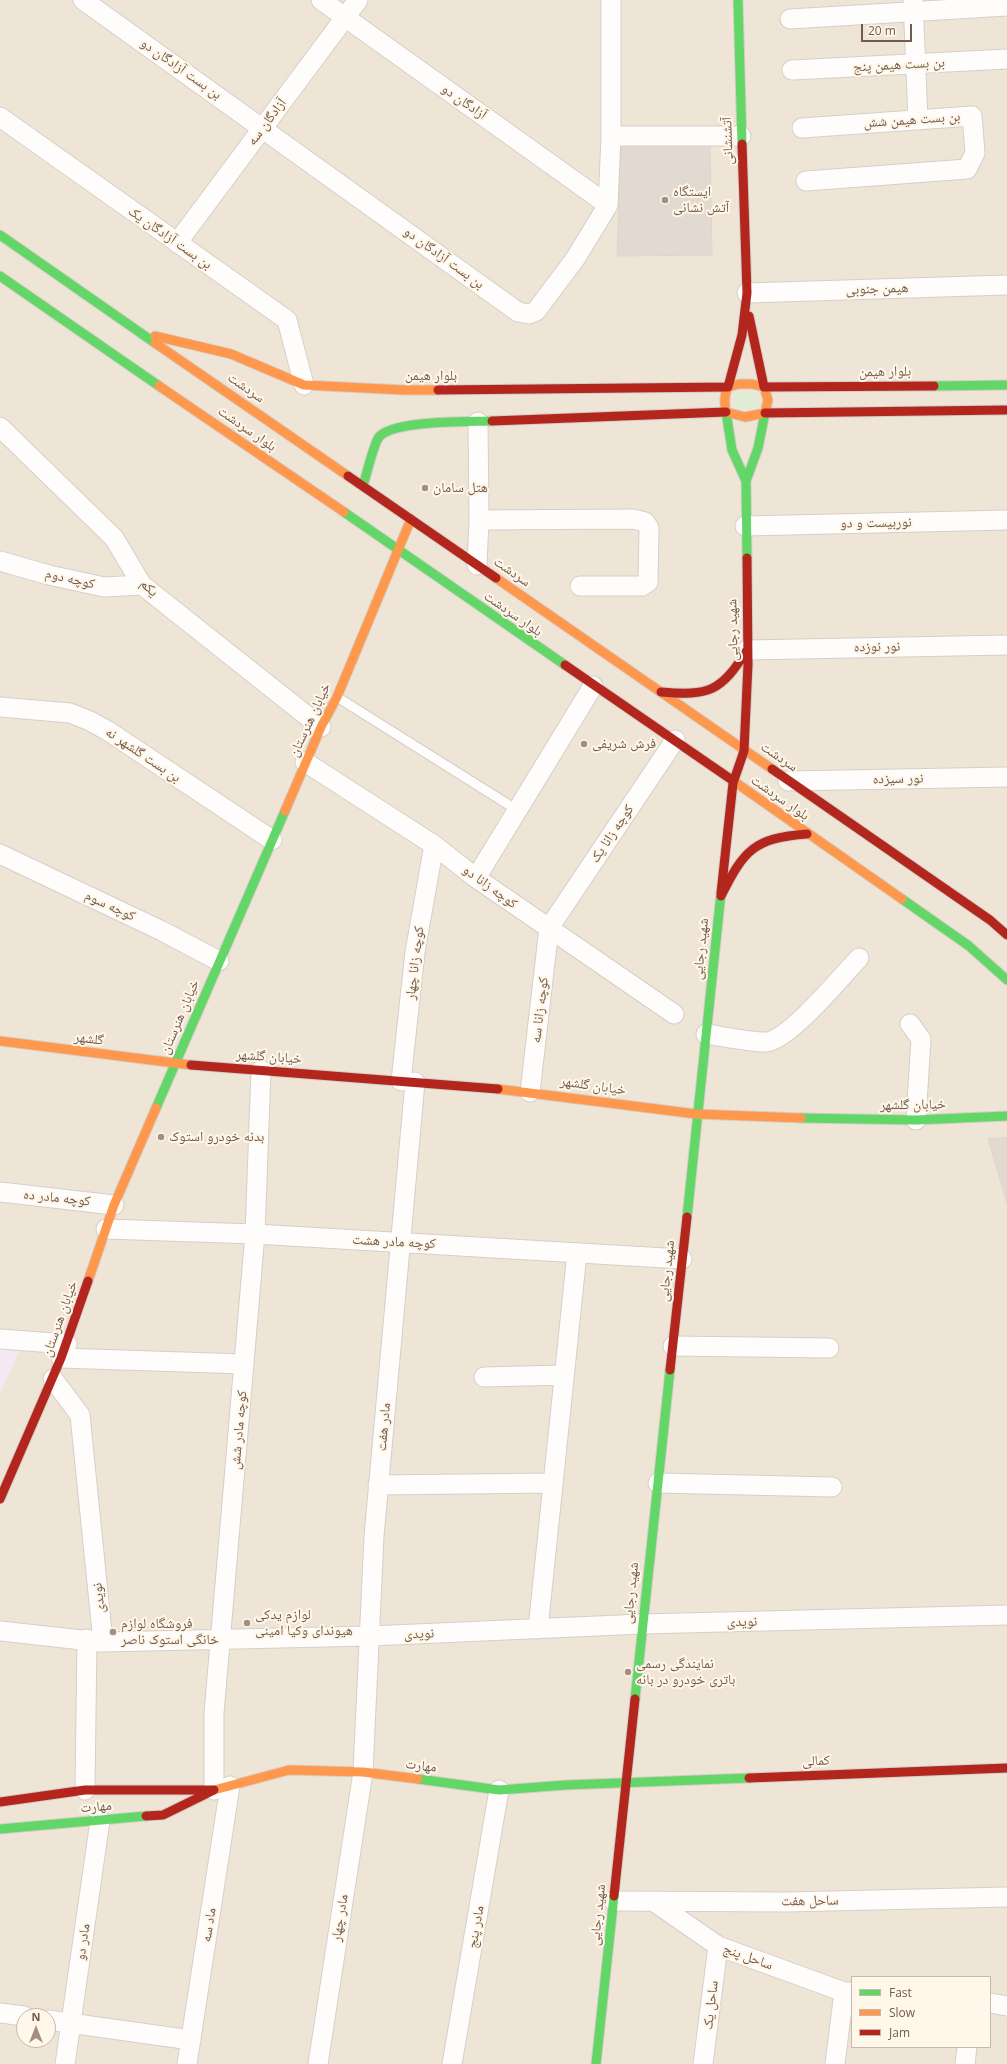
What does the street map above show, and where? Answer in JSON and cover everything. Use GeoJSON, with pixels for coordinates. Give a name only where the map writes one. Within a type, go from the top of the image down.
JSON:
{"type":"FeatureCollection","features":[{"type":"Feature","properties":{"kind":"main road","name":"آتشنشانی"},"geometry":{"type":"LineString","coordinates":[[738,0],[747,299],[764,387]]}},
{"type":"Feature","properties":{"kind":"main road","name":"سردشت"},"geometry":{"type":"LineString","coordinates":[[0,235],[990,920],[1007,935]]}},
{"type":"Feature","properties":{"kind":"main road","name":"بلوار سردشت"},"geometry":{"type":"LineString","coordinates":[[0,276],[593,686],[674,740],[733,783],[969,946],[1007,980]]}},
{"type":"Feature","properties":{"kind":"main road","name":"آتشنشانی"},"geometry":{"type":"LineString","coordinates":[[728,387],[738,353],[747,299]]}},
{"type":"Feature","properties":{"kind":"main road","name":"بلوار هیمن"},"geometry":{"type":"LineString","coordinates":[[142,334],[231,354],[304,384],[404,390],[728,387]]}},
{"type":"Feature","properties":{"kind":"main road"},"geometry":{"type":"LineString","coordinates":[[726,412],[723,400],[728,387],[739,384],[752,384],[764,387],[768,400],[765,413]]}},
{"type":"Feature","properties":{"kind":"main road","name":"بلوار هیمن"},"geometry":{"type":"LineString","coordinates":[[764,387],[1007,385]]}},
{"type":"Feature","properties":{"kind":"main road"},"geometry":{"type":"LineString","coordinates":[[363,486],[379,437],[389,430],[405,425],[726,412],[735,416],[745,417],[765,413],[1007,410]]}},
{"type":"Feature","properties":{"kind":"main road","name":"شهید رجایی"},"geometry":{"type":"LineString","coordinates":[[726,412],[732,450],[746,481]]}},
{"type":"Feature","properties":{"kind":"main road","name":"شهید رجایی"},"geometry":{"type":"LineString","coordinates":[[596,2064],[673,1346],[696,1114],[733,783],[744,750],[747,650],[745,526],[746,481],[758,448],[765,413]]}},
{"type":"Feature","properties":{"kind":"main road","name":"خیابان هنرستان"},"geometry":{"type":"LineString","coordinates":[[0,1499],[64,1351],[114,1204],[305,762],[337,697],[410,519]]}},
{"type":"Feature","properties":{"kind":"main road"},"geometry":{"type":"LineString","coordinates":[[661,692],[686,695],[712,691],[734,672],[747,650]]}},
{"type":"Feature","properties":{"kind":"main road"},"geometry":{"type":"LineString","coordinates":[[721,896],[728,880],[752,848],[786,835],[807,834]]}},
{"type":"Feature","properties":{"kind":"main road","name":"گلشهر"},"geometry":{"type":"LineString","coordinates":[[0,1041],[175,1064]]}},
{"type":"Feature","properties":{"kind":"main road","name":"خیابان گلشهر"},"geometry":{"type":"LineString","coordinates":[[175,1064],[530,1092],[696,1114],[781,1118],[916,1120],[1007,1116]]}},
{"type":"Feature","properties":{"kind":"main road","name":"کمالی"},"geometry":{"type":"LineString","coordinates":[[626,1783],[1007,1768]]}},
{"type":"Feature","properties":{"kind":"main road","name":"مهارت"},"geometry":{"type":"LineString","coordinates":[[0,1829],[163,1815],[222,1788],[289,1770],[363,1772],[499,1790],[626,1783]]}},
{"type":"Feature","properties":{"kind":"main road","name":"مهارت"},"geometry":{"type":"LineString","coordinates":[[0,1802],[85,1790],[222,1788]]}},
{"type":"Feature","properties":{"kind":"street","name":"بن بست آزادگان دو"},"geometry":{"type":"LineString","coordinates":[[83,0],[263,127],[518,312],[529,314],[536,311],[570,265],[608,205],[611,136],[611,0]]}},
{"type":"Feature","properties":{"kind":"street","name":"آزادگان دو"},"geometry":{"type":"LineString","coordinates":[[321,0],[608,205]]}},
{"type":"Feature","properties":{"kind":"street","name":"آزادگان سه"},"geometry":{"type":"LineString","coordinates":[[176,243],[358,0]]}},
{"type":"Feature","properties":{"kind":"street"},"geometry":{"type":"LineString","coordinates":[[790,18],[913,6],[1007,6]]}},
{"type":"Feature","properties":{"kind":"street"},"geometry":{"type":"LineString","coordinates":[[913,6],[918,120]]}},
{"type":"Feature","properties":{"kind":"street","name":"بن بست هیمن پنج"},"geometry":{"type":"LineString","coordinates":[[792,70],[1007,59]]}},
{"type":"Feature","properties":{"kind":"street","name":"بن بست هیمن شش"},"geometry":{"type":"LineString","coordinates":[[802,128],[972,116],[975,153],[967,169],[806,180]]}},
{"type":"Feature","properties":{"kind":"street","name":"بن بست آزادگان یک"},"geometry":{"type":"LineString","coordinates":[[0,117],[176,243],[287,320],[304,384]]}},
{"type":"Feature","properties":{"kind":"street"},"geometry":{"type":"LineString","coordinates":[[611,136],[741,136]]}},
{"type":"Feature","properties":{"kind":"street","name":"هیمن جنوبی"},"geometry":{"type":"LineString","coordinates":[[747,299],[1007,285]]}},
{"type":"Feature","properties":{"kind":"street"},"geometry":{"type":"LineString","coordinates":[[477,565],[479,520],[478,422]]}},
{"type":"Feature","properties":{"kind":"street","name":"یکم"},"geometry":{"type":"LineString","coordinates":[[0,427],[114,538],[142,585],[321,727]]}},
{"type":"Feature","properties":{"kind":"street"},"geometry":{"type":"LineString","coordinates":[[479,520],[633,519],[645,522],[649,528],[648,582],[642,586],[580,586]]}},
{"type":"Feature","properties":{"kind":"street","name":"نوربیست و دو"},"geometry":{"type":"LineString","coordinates":[[745,526],[1007,520]]}},
{"type":"Feature","properties":{"kind":"street","name":"کوچه دوم"},"geometry":{"type":"LineString","coordinates":[[0,561],[49,575],[104,586],[142,585]]}},
{"type":"Feature","properties":{"kind":"street","name":"نور نوزده"},"geometry":{"type":"LineString","coordinates":[[747,650],[1007,645]]}},
{"type":"Feature","properties":{"kind":"street"},"geometry":{"type":"LineString","coordinates":[[476,878],[593,686]]}},
{"type":"Feature","properties":{"kind":"street","name":"بن بست گلشهر نه"},"geometry":{"type":"LineString","coordinates":[[0,708],[70,713],[90,721],[272,840]]}},
{"type":"Feature","properties":{"kind":"street","name":"کوچه زانا یک"},"geometry":{"type":"LineString","coordinates":[[549,928],[674,740]]}},
{"type":"Feature","properties":{"kind":"street","name":"کوچه زانا دو"},"geometry":{"type":"LineString","coordinates":[[305,762],[434,845],[476,878],[674,1014]]}},
{"type":"Feature","properties":{"kind":"street","name":"نور سیزده"},"geometry":{"type":"LineString","coordinates":[[788,781],[1007,778]]}},
{"type":"Feature","properties":{"kind":"street","name":"کوچه زانا چهار"},"geometry":{"type":"LineString","coordinates":[[408,1082],[415,952],[434,845]]}},
{"type":"Feature","properties":{"kind":"street","name":"کوچه سوم"},"geometry":{"type":"LineString","coordinates":[[0,854],[162,931],[219,961]]}},
{"type":"Feature","properties":{"kind":"street","name":"کوچه زانا سه"},"geometry":{"type":"LineString","coordinates":[[530,1092],[549,928]]}},
{"type":"Feature","properties":{"kind":"street"},"geometry":{"type":"LineString","coordinates":[[706,1034],[766,1042],[778,1038],[794,1026],[859,958]]}},
{"type":"Feature","properties":{"kind":"street"},"geometry":{"type":"LineString","coordinates":[[910,1024],[921,1039],[922,1044],[916,1120]]}},
{"type":"Feature","properties":{"kind":"street","name":"کوچه مادر شش"},"geometry":{"type":"LineString","coordinates":[[222,1788],[214,1713],[255,1234],[261,1070]]}},
{"type":"Feature","properties":{"kind":"street","name":"مادر هفت"},"geometry":{"type":"LineString","coordinates":[[363,1772],[374,1536],[400,1242],[408,1082]]}},
{"type":"Feature","properties":{"kind":"street","name":"کوچه مادر ده"},"geometry":{"type":"LineString","coordinates":[[0,1192],[114,1204]]}},
{"type":"Feature","properties":{"kind":"street","name":"کوچه مادر هشت"},"geometry":{"type":"LineString","coordinates":[[106,1229],[255,1234],[682,1259]]}},
{"type":"Feature","properties":{"kind":"street"},"geometry":{"type":"LineString","coordinates":[[538,1629],[578,1253]]}},
{"type":"Feature","properties":{"kind":"street"},"geometry":{"type":"LineString","coordinates":[[0,1338],[64,1351],[244,1364]]}},
{"type":"Feature","properties":{"kind":"street"},"geometry":{"type":"LineString","coordinates":[[673,1346],[829,1348]]}},
{"type":"Feature","properties":{"kind":"street"},"geometry":{"type":"LineString","coordinates":[[484,1377],[564,1375]]}},
{"type":"Feature","properties":{"kind":"street","name":"نویدی"},"geometry":{"type":"LineString","coordinates":[[53,1379],[80,1415],[95,1641],[370,1636],[642,1624],[1007,1615]]}},
{"type":"Feature","properties":{"kind":"street"},"geometry":{"type":"LineString","coordinates":[[378,1485],[553,1483]]}},
{"type":"Feature","properties":{"kind":"street"},"geometry":{"type":"LineString","coordinates":[[658,1483],[832,1487]]}},
{"type":"Feature","properties":{"kind":"street"},"geometry":{"type":"LineString","coordinates":[[0,1631],[95,1641],[85,1790]]}},
{"type":"Feature","properties":{"kind":"street","name":"مادر چهار"},"geometry":{"type":"LineString","coordinates":[[318,2064],[363,1772]]}},
{"type":"Feature","properties":{"kind":"street","name":"ماد سه"},"geometry":{"type":"LineString","coordinates":[[187,2064],[222,1788]]}},
{"type":"Feature","properties":{"kind":"street","name":"مادر پنج"},"geometry":{"type":"LineString","coordinates":[[452,2064],[499,1790]]}},
{"type":"Feature","properties":{"kind":"street","name":"مادر دو"},"geometry":{"type":"LineString","coordinates":[[66,2064],[100,1821]]}},
{"type":"Feature","properties":{"kind":"street","name":"ساحل هفت"},"geometry":{"type":"LineString","coordinates":[[614,1901],[786,1902],[1007,1897]]}},
{"type":"Feature","properties":{"kind":"street","name":"ساحل پنج"},"geometry":{"type":"LineString","coordinates":[[653,1901],[718,1946],[848,1992]]}},
{"type":"Feature","properties":{"kind":"street","name":"ساحل یک"},"geometry":{"type":"LineString","coordinates":[[703,2064],[718,1946]]}},
{"type":"Feature","properties":{"kind":"street"},"geometry":{"type":"LineString","coordinates":[[835,2064],[848,1992]]}},
{"type":"Feature","properties":{"kind":"street"},"geometry":{"type":"LineString","coordinates":[[991,2003],[1007,2006]]}},
{"type":"Feature","properties":{"kind":"street"},"geometry":{"type":"LineString","coordinates":[[0,2013],[16,2015]]}},
{"type":"Feature","properties":{"kind":"street"},"geometry":{"type":"LineString","coordinates":[[56,2021],[191,2040]]}},
{"type":"Feature","properties":{"kind":"street"},"geometry":{"type":"LineString","coordinates":[[965,2064],[967,2048]]}},
{"type":"Feature","properties":{"kind":"lane"},"geometry":{"type":"LineString","coordinates":[[337,697],[517,810]]}},
{"type":"Feature","properties":{"kind":"shaded area"},"geometry":{"type":"Polygon","coordinates":[[[0,0],[1007,0],[1007,2064],[0,2064],[0,0]]]}},
{"type":"Feature","properties":{"kind":"shaded area"},"geometry":{"type":"Polygon","coordinates":[[[0,1349],[19,1351],[0,1394],[0,1349]]]}},
{"type":"Feature","properties":{"kind":"green space"},"geometry":{"type":"Polygon","coordinates":[[[755,391],[759,408],[736,410],[734,394],[755,391]]]}},
{"type":"Feature","properties":{"kind":"building","name":"ایستگاه آتش نشانی"},"geometry":{"type":"Polygon","coordinates":[[[710,143],[712,255],[617,256],[621,144],[710,143]]]}},
{"type":"Feature","properties":{"kind":"building"},"geometry":{"type":"Polygon","coordinates":[[[1007,1138],[1007,1204],[988,1139],[1007,1138]]]}},
{"type":"Feature","properties":{"kind":"traffic: fast"},"geometry":{"type":"LineString","coordinates":[[738,0],[742,144]]}},
{"type":"Feature","properties":{"kind":"traffic: fast"},"geometry":{"type":"LineString","coordinates":[[0,235],[155,343]]}},
{"type":"Feature","properties":{"kind":"traffic: fast"},"geometry":{"type":"LineString","coordinates":[[0,276],[159,386]]}},
{"type":"Feature","properties":{"kind":"traffic: fast"},"geometry":{"type":"LineString","coordinates":[[934,386],[1007,385]]}},
{"type":"Feature","properties":{"kind":"traffic: fast"},"geometry":{"type":"LineString","coordinates":[[726,412],[732,450],[746,481]]}},
{"type":"Feature","properties":{"kind":"traffic: fast"},"geometry":{"type":"LineString","coordinates":[[747,558],[746,481],[758,448],[765,413]]}},
{"type":"Feature","properties":{"kind":"traffic: fast"},"geometry":{"type":"LineString","coordinates":[[363,486],[377,440],[387,431],[399,427],[432,423],[492,421]]}},
{"type":"Feature","properties":{"kind":"traffic: fast"},"geometry":{"type":"LineString","coordinates":[[344,512],[565,665]]}},
{"type":"Feature","properties":{"kind":"traffic: fast"},"geometry":{"type":"LineString","coordinates":[[156,1108],[285,811]]}},
{"type":"Feature","properties":{"kind":"traffic: fast"},"geometry":{"type":"LineString","coordinates":[[687,1217],[721,893]]}},
{"type":"Feature","properties":{"kind":"traffic: fast"},"geometry":{"type":"LineString","coordinates":[[902,899],[969,946],[1007,980]]}},
{"type":"Feature","properties":{"kind":"traffic: fast"},"geometry":{"type":"LineString","coordinates":[[801,1118],[916,1120],[1007,1116]]}},
{"type":"Feature","properties":{"kind":"traffic: fast"},"geometry":{"type":"LineString","coordinates":[[635,1699],[670,1370]]}},
{"type":"Feature","properties":{"kind":"traffic: fast"},"geometry":{"type":"LineString","coordinates":[[418,1779],[499,1790],[566,1785],[749,1778]]}},
{"type":"Feature","properties":{"kind":"traffic: fast"},"geometry":{"type":"LineString","coordinates":[[0,1829],[146,1816]]}},
{"type":"Feature","properties":{"kind":"traffic: fast"},"geometry":{"type":"LineString","coordinates":[[596,2064],[614,1896]]}},
{"type":"Feature","properties":{"kind":"traffic: slow"},"geometry":{"type":"LineString","coordinates":[[155,336],[231,354],[304,385],[404,390],[438,390]]}},
{"type":"Feature","properties":{"kind":"traffic: slow"},"geometry":{"type":"LineString","coordinates":[[155,343],[348,476]]}},
{"type":"Feature","properties":{"kind":"traffic: slow"},"geometry":{"type":"LineString","coordinates":[[739,384],[752,384],[764,387],[768,400],[765,413],[745,417],[726,412],[725,399],[728,387],[739,384]]}},
{"type":"Feature","properties":{"kind":"traffic: slow"},"geometry":{"type":"LineString","coordinates":[[159,386],[344,512]]}},
{"type":"Feature","properties":{"kind":"traffic: slow"},"geometry":{"type":"LineString","coordinates":[[285,811],[321,727],[337,697],[411,519]]}},
{"type":"Feature","properties":{"kind":"traffic: slow"},"geometry":{"type":"LineString","coordinates":[[496,578],[772,769]]}},
{"type":"Feature","properties":{"kind":"traffic: slow"},"geometry":{"type":"LineString","coordinates":[[732,780],[902,899]]}},
{"type":"Feature","properties":{"kind":"traffic: slow"},"geometry":{"type":"LineString","coordinates":[[0,1041],[191,1065]]}},
{"type":"Feature","properties":{"kind":"traffic: slow"},"geometry":{"type":"LineString","coordinates":[[498,1089],[696,1114],[801,1118]]}},
{"type":"Feature","properties":{"kind":"traffic: slow"},"geometry":{"type":"LineString","coordinates":[[88,1281],[114,1205],[156,1108]]}},
{"type":"Feature","properties":{"kind":"traffic: slow"},"geometry":{"type":"LineString","coordinates":[[214,1790],[289,1770],[363,1772],[418,1779]]}},
{"type":"Feature","properties":{"kind":"traffic: jam"},"geometry":{"type":"LineString","coordinates":[[728,387],[742,335],[747,293],[742,144]]}},
{"type":"Feature","properties":{"kind":"traffic: jam"},"geometry":{"type":"LineString","coordinates":[[749,316],[764,387]]}},
{"type":"Feature","properties":{"kind":"traffic: jam"},"geometry":{"type":"LineString","coordinates":[[764,387],[934,386]]}},
{"type":"Feature","properties":{"kind":"traffic: jam"},"geometry":{"type":"LineString","coordinates":[[438,390],[728,387]]}},
{"type":"Feature","properties":{"kind":"traffic: jam"},"geometry":{"type":"LineString","coordinates":[[765,413],[1007,410]]}},
{"type":"Feature","properties":{"kind":"traffic: jam"},"geometry":{"type":"LineString","coordinates":[[492,421],[726,412]]}},
{"type":"Feature","properties":{"kind":"traffic: jam"},"geometry":{"type":"LineString","coordinates":[[348,476],[496,578]]}},
{"type":"Feature","properties":{"kind":"traffic: jam"},"geometry":{"type":"LineString","coordinates":[[721,893],[733,783],[744,751],[748,664],[747,558]]}},
{"type":"Feature","properties":{"kind":"traffic: jam"},"geometry":{"type":"LineString","coordinates":[[661,692],[691,693],[702,692],[712,688],[721,683],[729,675],[747,650]]}},
{"type":"Feature","properties":{"kind":"traffic: jam"},"geometry":{"type":"LineString","coordinates":[[565,665],[732,780]]}},
{"type":"Feature","properties":{"kind":"traffic: jam"},"geometry":{"type":"LineString","coordinates":[[772,769],[990,920],[1007,935]]}},
{"type":"Feature","properties":{"kind":"traffic: jam"},"geometry":{"type":"LineString","coordinates":[[721,896],[737,867],[744,857],[753,849],[774,839],[807,834]]}},
{"type":"Feature","properties":{"kind":"traffic: jam"},"geometry":{"type":"LineString","coordinates":[[191,1065],[498,1089]]}},
{"type":"Feature","properties":{"kind":"traffic: jam"},"geometry":{"type":"LineString","coordinates":[[670,1370],[687,1217]]}},
{"type":"Feature","properties":{"kind":"traffic: jam"},"geometry":{"type":"LineString","coordinates":[[0,1499],[61,1358],[88,1281]]}},
{"type":"Feature","properties":{"kind":"traffic: jam"},"geometry":{"type":"LineString","coordinates":[[614,1896],[635,1699]]}},
{"type":"Feature","properties":{"kind":"traffic: jam"},"geometry":{"type":"LineString","coordinates":[[749,1778],[1007,1768]]}},
{"type":"Feature","properties":{"kind":"traffic: jam"},"geometry":{"type":"LineString","coordinates":[[0,1802],[85,1790],[214,1790],[163,1815],[146,1816]]}},
{"type":"Feature","properties":{"kind":"place","name":"ایستگاه آتش نشانی"},"geometry":{"type":"Point","coordinates":[665,200]}},
{"type":"Feature","properties":{"kind":"place","name":"هتل سامان"},"geometry":{"type":"Point","coordinates":[425,488]}},
{"type":"Feature","properties":{"kind":"place","name":"فرش شریفی"},"geometry":{"type":"Point","coordinates":[584,744]}},
{"type":"Feature","properties":{"kind":"place","name":"بدنه خودرو استوک"},"geometry":{"type":"Point","coordinates":[161,1137]}},
{"type":"Feature","properties":{"kind":"place","name":"لوازم یدکى هیونداى وکیا امینى"},"geometry":{"type":"Point","coordinates":[247,1623]}},
{"type":"Feature","properties":{"kind":"place","name":"فروشگاه لوازم خانگى استوک ناصر"},"geometry":{"type":"Point","coordinates":[113,1632]}},
{"type":"Feature","properties":{"kind":"place","name":"نمایندگی رسمی باتری خودرو در بانه"},"geometry":{"type":"Point","coordinates":[628,1672]}}]}
